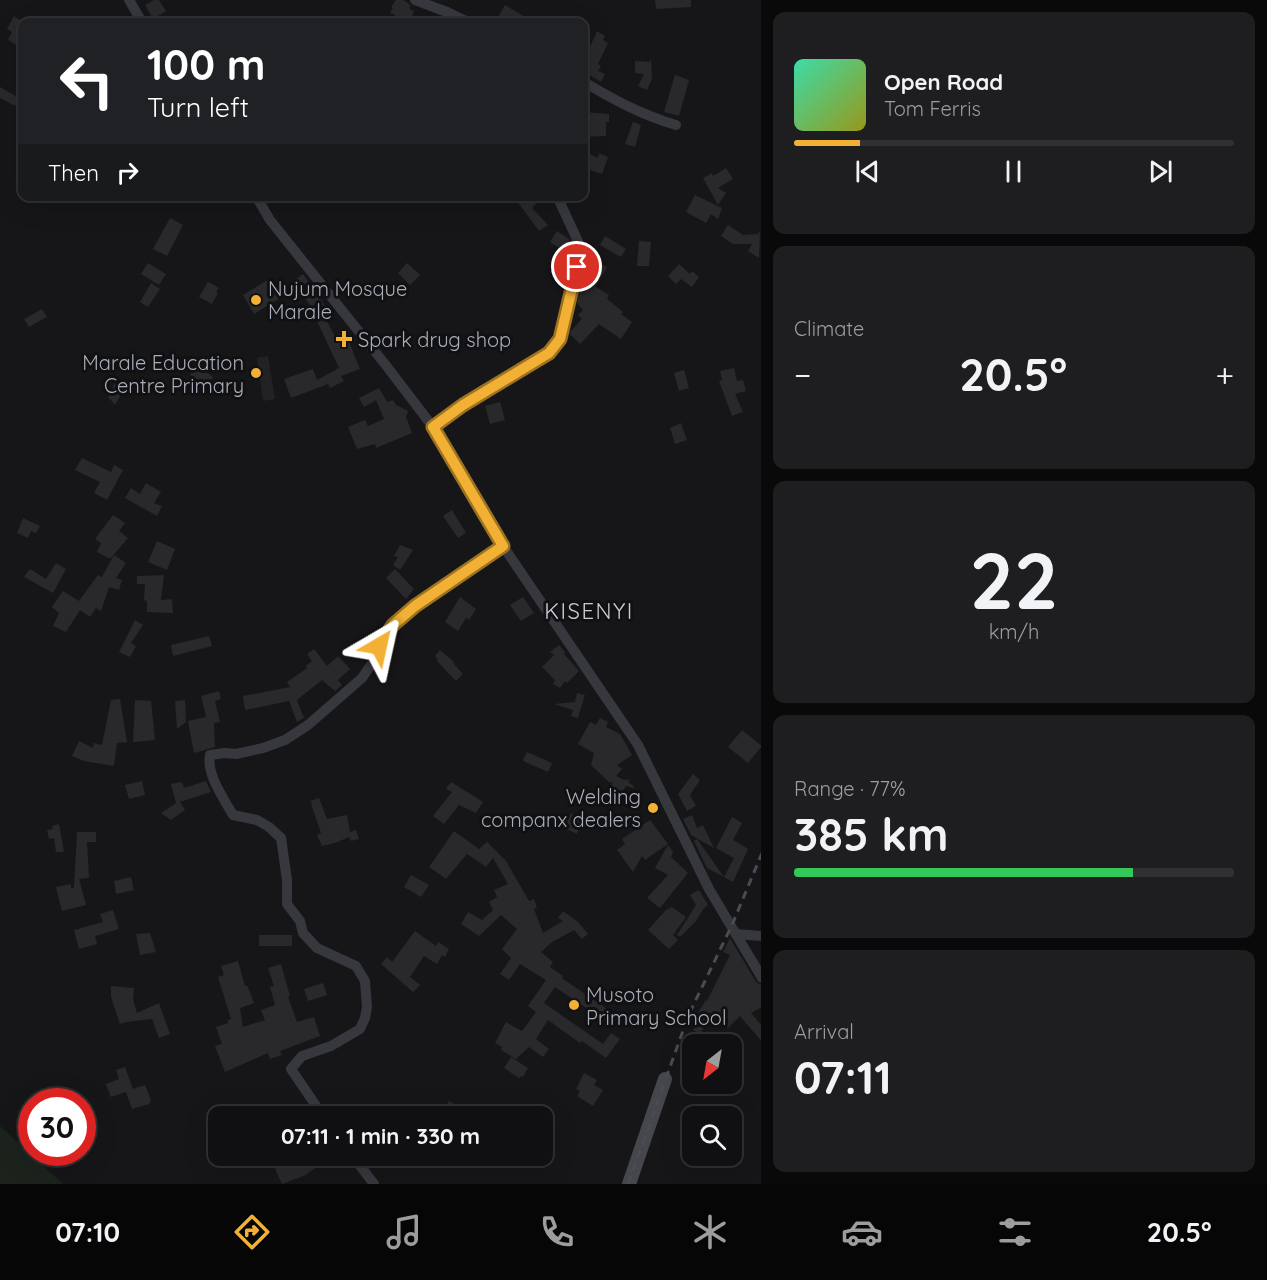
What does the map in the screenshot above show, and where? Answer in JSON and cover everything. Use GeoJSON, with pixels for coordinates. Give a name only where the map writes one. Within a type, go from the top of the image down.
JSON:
{"type":"FeatureCollection","features":[{"type":"Feature","properties":{"kind":"main road"},"geometry":{"type":"LineString","coordinates":[[629,1184],[665,1079]]}},
{"type":"Feature","properties":{"kind":"street"},"geometry":{"type":"LineString","coordinates":[[129,0],[140,18]]}},
{"type":"Feature","properties":{"kind":"street"},"geometry":{"type":"LineString","coordinates":[[415,0],[448,17]]}},
{"type":"Feature","properties":{"kind":"street"},"geometry":{"type":"LineString","coordinates":[[588,84],[625,106],[649,117],[676,125]]}},
{"type":"Feature","properties":{"kind":"street"},"geometry":{"type":"LineString","coordinates":[[259,201],[270,220],[433,427],[503,546],[638,745],[709,889],[761,976]]}},
{"type":"Feature","properties":{"kind":"street"},"geometry":{"type":"LineString","coordinates":[[433,427],[463,405],[549,353],[560,339],[582,250],[559,201]]}},
{"type":"Feature","properties":{"kind":"street"},"geometry":{"type":"LineString","coordinates":[[316,1106],[291,1069],[302,1056],[331,1046],[360,1029],[367,1007],[365,981],[356,966],[317,948],[303,933],[300,921],[287,904],[287,879],[280,838],[270,827],[257,820],[233,815],[212,774],[210,755],[237,754],[263,748],[285,740],[308,725],[362,678],[393,625],[415,606],[503,546]]}},
{"type":"Feature","properties":{"kind":"street"},"geometry":{"type":"LineString","coordinates":[[736,934],[761,936]]}},
{"type":"Feature","properties":{"kind":"street"},"geometry":{"type":"LineString","coordinates":[[360,1166],[374,1184]]}},
{"type":"Feature","properties":{"kind":"shaded area"},"geometry":{"type":"Polygon","coordinates":[[[268,356],[275,399],[263,401],[257,358],[268,356]]]}},
{"type":"Feature","properties":{"kind":"shaded area"},"geometry":{"type":"Polygon","coordinates":[[[0,1126],[18,1143],[18,1166],[43,1166],[63,1184],[0,1184],[0,1126]]]}},
{"type":"Feature","properties":{"kind":"building"},"geometry":{"type":"Polygon","coordinates":[[[159,0],[166,11],[152,18],[145,5],[159,0]]]}},
{"type":"Feature","properties":{"kind":"building"},"geometry":{"type":"Polygon","coordinates":[[[396,0],[403,0],[411,6],[409,8],[414,12],[412,15],[417,18],[398,18],[390,12],[393,8],[391,7],[396,0]]]}},
{"type":"Feature","properties":{"kind":"building"},"geometry":{"type":"Polygon","coordinates":[[[655,0],[691,0],[691,7],[656,9],[655,0]]]}},
{"type":"Feature","properties":{"kind":"building"},"geometry":{"type":"Polygon","coordinates":[[[505,5],[526,18],[500,18],[498,17],[505,5]]]}},
{"type":"Feature","properties":{"kind":"building"},"geometry":{"type":"Polygon","coordinates":[[[14,16],[18,18],[18,46],[8,40],[12,32],[7,29],[14,16]]]}},
{"type":"Feature","properties":{"kind":"building"},"geometry":{"type":"Polygon","coordinates":[[[597,31],[605,36],[603,40],[608,43],[598,64],[601,66],[598,71],[605,74],[601,82],[588,74],[588,51],[597,31]]]}},
{"type":"Feature","properties":{"kind":"building"},"geometry":{"type":"Polygon","coordinates":[[[651,58],[652,79],[647,90],[638,86],[644,74],[635,73],[635,61],[650,62],[651,58]]]}},
{"type":"Feature","properties":{"kind":"building"},"geometry":{"type":"Polygon","coordinates":[[[675,75],[689,80],[679,116],[664,112],[675,75]]]}},
{"type":"Feature","properties":{"kind":"building"},"geometry":{"type":"Polygon","coordinates":[[[0,87],[18,97],[18,100],[15,106],[0,98],[0,87]]]}},
{"type":"Feature","properties":{"kind":"building"},"geometry":{"type":"Polygon","coordinates":[[[588,112],[609,114],[609,122],[606,122],[606,136],[588,137],[588,112]]]}},
{"type":"Feature","properties":{"kind":"building"},"geometry":{"type":"Polygon","coordinates":[[[633,122],[641,125],[635,147],[625,144],[633,122]]]}},
{"type":"Feature","properties":{"kind":"building"},"geometry":{"type":"Polygon","coordinates":[[[588,153],[598,158],[599,153],[608,157],[602,174],[588,169],[588,153]]]}},
{"type":"Feature","properties":{"kind":"building"},"geometry":{"type":"Polygon","coordinates":[[[726,168],[733,179],[718,188],[726,193],[718,205],[703,178],[712,173],[713,176],[726,168]]]}},
{"type":"Feature","properties":{"kind":"building"},"geometry":{"type":"Polygon","coordinates":[[[695,195],[722,208],[718,219],[711,214],[706,223],[686,212],[695,195]]]}},
{"type":"Feature","properties":{"kind":"building"},"geometry":{"type":"Polygon","coordinates":[[[517,201],[538,201],[532,208],[548,225],[539,231],[517,201]]]}},
{"type":"Feature","properties":{"kind":"building"},"geometry":{"type":"Polygon","coordinates":[[[170,218],[183,225],[167,256],[153,249],[170,218]]]}},
{"type":"Feature","properties":{"kind":"building"},"geometry":{"type":"Polygon","coordinates":[[[728,225],[743,235],[758,234],[760,231],[759,258],[748,251],[752,244],[733,244],[721,236],[728,225]]]}},
{"type":"Feature","properties":{"kind":"building"},"geometry":{"type":"Polygon","coordinates":[[[557,231],[569,239],[574,251],[573,257],[550,242],[557,231]]]}},
{"type":"Feature","properties":{"kind":"building"},"geometry":{"type":"Polygon","coordinates":[[[605,236],[626,249],[621,257],[600,245],[605,236]]]}},
{"type":"Feature","properties":{"kind":"building"},"geometry":{"type":"Polygon","coordinates":[[[639,241],[651,242],[649,266],[637,266],[639,241]]]}},
{"type":"Feature","properties":{"kind":"building"},"geometry":{"type":"Polygon","coordinates":[[[592,259],[607,267],[596,287],[609,295],[607,299],[632,322],[621,339],[599,324],[580,344],[569,333],[582,319],[578,315],[583,310],[577,303],[583,275],[592,259]]]}},
{"type":"Feature","properties":{"kind":"building"},"geometry":{"type":"Polygon","coordinates":[[[148,263],[166,274],[159,285],[141,274],[148,263]]]}},
{"type":"Feature","properties":{"kind":"building"},"geometry":{"type":"Polygon","coordinates":[[[407,263],[420,275],[410,285],[398,273],[407,263]]]}},
{"type":"Feature","properties":{"kind":"building"},"geometry":{"type":"Polygon","coordinates":[[[679,264],[690,274],[692,271],[699,277],[692,287],[681,279],[676,284],[668,276],[679,264]]]}},
{"type":"Feature","properties":{"kind":"building"},"geometry":{"type":"Polygon","coordinates":[[[303,274],[326,307],[331,310],[326,320],[335,336],[345,332],[360,369],[341,376],[344,381],[330,388],[328,384],[291,398],[284,379],[313,369],[317,380],[339,368],[317,321],[321,319],[292,282],[303,274]]]}},
{"type":"Feature","properties":{"kind":"building"},"geometry":{"type":"Polygon","coordinates":[[[269,279],[280,298],[254,314],[243,295],[269,279]]]}},
{"type":"Feature","properties":{"kind":"building"},"geometry":{"type":"Polygon","coordinates":[[[208,282],[219,288],[212,304],[199,297],[208,282]]]}},
{"type":"Feature","properties":{"kind":"building"},"geometry":{"type":"Polygon","coordinates":[[[151,283],[160,289],[148,307],[140,302],[151,283]]]}},
{"type":"Feature","properties":{"kind":"building"},"geometry":{"type":"Polygon","coordinates":[[[42,309],[47,317],[29,327],[24,319],[42,309]]]}},
{"type":"Feature","properties":{"kind":"building"},"geometry":{"type":"Polygon","coordinates":[[[197,365],[213,377],[207,386],[190,375],[197,365]]]}},
{"type":"Feature","properties":{"kind":"building"},"geometry":{"type":"Polygon","coordinates":[[[734,368],[737,381],[743,380],[746,391],[735,394],[743,412],[732,416],[719,381],[722,380],[720,371],[734,368]]]}},
{"type":"Feature","properties":{"kind":"building"},"geometry":{"type":"Polygon","coordinates":[[[684,370],[689,388],[679,391],[674,373],[684,370]]]}},
{"type":"Feature","properties":{"kind":"building"},"geometry":{"type":"Polygon","coordinates":[[[115,383],[124,389],[115,405],[108,397],[115,383]]]}},
{"type":"Feature","properties":{"kind":"building"},"geometry":{"type":"Polygon","coordinates":[[[379,388],[387,402],[393,400],[396,405],[408,411],[406,417],[412,433],[376,448],[375,444],[357,449],[348,427],[365,420],[368,426],[384,419],[376,400],[364,407],[359,398],[379,388]]]}},
{"type":"Feature","properties":{"kind":"building"},"geometry":{"type":"Polygon","coordinates":[[[500,402],[505,420],[490,424],[485,406],[500,402]]]}},
{"type":"Feature","properties":{"kind":"building"},"geometry":{"type":"Polygon","coordinates":[[[681,423],[687,440],[675,444],[670,428],[681,423]]]}},
{"type":"Feature","properties":{"kind":"building"},"geometry":{"type":"Polygon","coordinates":[[[82,458],[111,472],[114,465],[123,470],[107,500],[94,493],[100,482],[75,470],[82,458]]]}},
{"type":"Feature","properties":{"kind":"building"},"geometry":{"type":"Polygon","coordinates":[[[146,483],[161,492],[154,503],[162,506],[157,516],[125,498],[131,488],[140,494],[146,483]]]}},
{"type":"Feature","properties":{"kind":"building"},"geometry":{"type":"Polygon","coordinates":[[[452,510],[466,533],[458,538],[443,516],[452,510]]]}},
{"type":"Feature","properties":{"kind":"building"},"geometry":{"type":"Polygon","coordinates":[[[113,515],[125,523],[119,531],[128,538],[110,559],[97,552],[101,543],[95,539],[113,515]]]}},
{"type":"Feature","properties":{"kind":"building"},"geometry":{"type":"Polygon","coordinates":[[[23,518],[40,526],[36,533],[31,531],[28,538],[17,533],[23,518]]]}},
{"type":"Feature","properties":{"kind":"building"},"geometry":{"type":"Polygon","coordinates":[[[157,541],[175,549],[167,570],[148,562],[157,541]]]}},
{"type":"Feature","properties":{"kind":"building"},"geometry":{"type":"Polygon","coordinates":[[[400,545],[413,550],[400,570],[393,565],[398,557],[394,556],[400,545]]]}},
{"type":"Feature","properties":{"kind":"building"},"geometry":{"type":"Polygon","coordinates":[[[114,555],[126,563],[116,578],[122,580],[119,590],[109,587],[101,611],[96,608],[90,617],[80,610],[66,632],[53,626],[59,613],[52,607],[63,591],[79,601],[98,575],[102,577],[114,555]]]}},
{"type":"Feature","properties":{"kind":"building"},"geometry":{"type":"Polygon","coordinates":[[[56,563],[66,569],[53,593],[24,577],[30,569],[46,579],[56,563]]]}},
{"type":"Feature","properties":{"kind":"building"},"geometry":{"type":"Polygon","coordinates":[[[395,569],[414,589],[406,599],[386,578],[395,569]]]}},
{"type":"Feature","properties":{"kind":"building"},"geometry":{"type":"Polygon","coordinates":[[[164,575],[161,600],[172,599],[173,613],[147,612],[147,601],[144,600],[145,584],[137,584],[137,576],[164,575]]]}},
{"type":"Feature","properties":{"kind":"building"},"geometry":{"type":"Polygon","coordinates":[[[460,597],[476,609],[469,620],[466,618],[458,631],[445,622],[460,597]]]}},
{"type":"Feature","properties":{"kind":"building"},"geometry":{"type":"Polygon","coordinates":[[[523,597],[534,613],[521,621],[510,605],[523,597]]]}},
{"type":"Feature","properties":{"kind":"building"},"geometry":{"type":"Polygon","coordinates":[[[135,620],[143,625],[131,643],[136,646],[130,657],[119,652],[135,620]]]}},
{"type":"Feature","properties":{"kind":"building"},"geometry":{"type":"Polygon","coordinates":[[[209,636],[212,646],[173,656],[171,645],[209,636]]]}},
{"type":"Feature","properties":{"kind":"building"},"geometry":{"type":"Polygon","coordinates":[[[559,645],[579,671],[567,683],[565,681],[560,688],[553,684],[555,680],[542,667],[554,655],[550,652],[559,645]]]}},
{"type":"Feature","properties":{"kind":"building"},"geometry":{"type":"Polygon","coordinates":[[[314,649],[327,666],[338,656],[350,669],[338,680],[342,685],[335,691],[322,680],[297,700],[304,718],[297,722],[289,701],[245,710],[243,696],[290,687],[287,682],[307,668],[306,666],[312,661],[307,654],[314,649]]]}},
{"type":"Feature","properties":{"kind":"building"},"geometry":{"type":"Polygon","coordinates":[[[440,650],[454,662],[463,674],[456,681],[437,661],[435,656],[440,650]]]}},
{"type":"Feature","properties":{"kind":"building"},"geometry":{"type":"Polygon","coordinates":[[[219,691],[221,699],[215,701],[220,722],[214,723],[215,747],[194,753],[188,721],[206,717],[201,696],[219,691]]]}},
{"type":"Feature","properties":{"kind":"building"},"geometry":{"type":"Polygon","coordinates":[[[577,693],[585,695],[578,718],[571,716],[573,710],[554,704],[575,702],[577,693]]]}},
{"type":"Feature","properties":{"kind":"building"},"geometry":{"type":"Polygon","coordinates":[[[120,699],[127,742],[117,743],[114,766],[84,761],[72,756],[79,741],[93,748],[94,743],[102,745],[111,700],[120,699]]]}},
{"type":"Feature","properties":{"kind":"building"},"geometry":{"type":"Polygon","coordinates":[[[135,700],[151,701],[155,740],[133,742],[135,700]]]}},
{"type":"Feature","properties":{"kind":"building"},"geometry":{"type":"Polygon","coordinates":[[[185,700],[186,722],[177,729],[175,701],[185,700]]]}},
{"type":"Feature","properties":{"kind":"building"},"geometry":{"type":"Polygon","coordinates":[[[600,718],[608,722],[606,727],[620,734],[632,755],[617,765],[622,769],[616,776],[624,780],[630,779],[628,782],[634,786],[633,788],[626,786],[621,795],[613,790],[615,788],[611,784],[614,783],[609,782],[591,765],[594,753],[578,744],[590,722],[596,725],[600,718]]]}},
{"type":"Feature","properties":{"kind":"building"},"geometry":{"type":"Polygon","coordinates":[[[742,730],[761,745],[748,763],[728,747],[742,730]]]}},
{"type":"Feature","properties":{"kind":"building"},"geometry":{"type":"Polygon","coordinates":[[[527,752],[552,763],[548,772],[525,762],[523,760],[527,752]]]}},
{"type":"Feature","properties":{"kind":"building"},"geometry":{"type":"Polygon","coordinates":[[[693,774],[700,780],[690,795],[696,806],[687,811],[678,794],[693,774]]]}},
{"type":"Feature","properties":{"kind":"building"},"geometry":{"type":"Polygon","coordinates":[[[142,781],[145,795],[129,799],[125,785],[142,781]]]}},
{"type":"Feature","properties":{"kind":"building"},"geometry":{"type":"Polygon","coordinates":[[[206,781],[211,792],[180,802],[185,810],[171,820],[161,813],[176,803],[171,784],[182,782],[184,788],[206,781]]]}},
{"type":"Feature","properties":{"kind":"building"},"geometry":{"type":"Polygon","coordinates":[[[451,782],[483,802],[476,813],[459,805],[444,824],[433,816],[452,792],[446,789],[451,782]]]}},
{"type":"Feature","properties":{"kind":"building"},"geometry":{"type":"Polygon","coordinates":[[[319,798],[327,819],[347,815],[350,832],[356,830],[359,839],[351,841],[349,837],[322,846],[317,835],[321,833],[311,801],[319,798]]]}},
{"type":"Feature","properties":{"kind":"building"},"geometry":{"type":"Polygon","coordinates":[[[571,813],[573,815],[577,813],[582,821],[577,834],[564,828],[571,813]]]}},
{"type":"Feature","properties":{"kind":"building"},"geometry":{"type":"Polygon","coordinates":[[[692,815],[697,828],[703,825],[714,848],[691,835],[683,819],[692,815]]]}},
{"type":"Feature","properties":{"kind":"building"},"geometry":{"type":"Polygon","coordinates":[[[732,817],[742,823],[733,840],[748,849],[733,882],[707,868],[694,841],[697,839],[724,877],[734,858],[716,848],[732,817]]]}},
{"type":"Feature","properties":{"kind":"building"},"geometry":{"type":"Polygon","coordinates":[[[650,820],[668,844],[645,860],[642,856],[633,872],[617,850],[625,844],[622,839],[650,820]]]}},
{"type":"Feature","properties":{"kind":"building"},"geometry":{"type":"Polygon","coordinates":[[[59,824],[64,852],[56,852],[54,838],[49,839],[47,830],[59,824]]]}},
{"type":"Feature","properties":{"kind":"building"},"geometry":{"type":"Polygon","coordinates":[[[454,831],[479,849],[487,842],[506,861],[529,901],[534,899],[537,908],[534,909],[543,933],[563,921],[558,918],[563,911],[578,922],[588,934],[582,939],[574,930],[552,942],[541,952],[553,962],[550,967],[563,976],[562,978],[607,1009],[601,1018],[555,987],[544,1003],[603,1044],[611,1033],[620,1039],[606,1058],[548,1020],[536,1039],[549,1049],[543,1057],[529,1047],[516,1059],[501,1050],[502,1047],[495,1043],[506,1022],[522,1031],[536,1012],[528,1006],[546,980],[520,964],[509,980],[500,974],[511,958],[502,949],[517,929],[501,915],[479,936],[461,924],[468,912],[482,920],[493,910],[489,902],[497,897],[494,890],[508,884],[493,858],[486,867],[467,854],[446,879],[429,867],[454,831]]]}},
{"type":"Feature","properties":{"kind":"building"},"geometry":{"type":"Polygon","coordinates":[[[77,832],[96,832],[96,842],[87,842],[89,878],[79,879],[86,905],[62,911],[56,887],[71,884],[71,888],[74,888],[77,832]]]}},
{"type":"Feature","properties":{"kind":"building"},"geometry":{"type":"Polygon","coordinates":[[[668,845],[673,852],[671,857],[688,873],[660,908],[647,898],[668,875],[655,868],[668,845]]]}},
{"type":"Feature","properties":{"kind":"building"},"geometry":{"type":"Polygon","coordinates":[[[411,875],[429,885],[421,897],[404,887],[411,875]]]}},
{"type":"Feature","properties":{"kind":"building"},"geometry":{"type":"Polygon","coordinates":[[[131,877],[134,890],[116,894],[114,881],[131,877]]]}},
{"type":"Feature","properties":{"kind":"building"},"geometry":{"type":"Polygon","coordinates":[[[699,890],[708,905],[680,937],[677,935],[696,905],[690,895],[699,890]]]}},
{"type":"Feature","properties":{"kind":"building"},"geometry":{"type":"Polygon","coordinates":[[[672,907],[686,917],[673,935],[678,940],[669,949],[648,930],[666,910],[672,907]]]}},
{"type":"Feature","properties":{"kind":"building"},"geometry":{"type":"Polygon","coordinates":[[[113,910],[119,929],[95,936],[97,944],[79,949],[74,930],[103,922],[100,914],[113,910]]]}},
{"type":"Feature","properties":{"kind":"building"},"geometry":{"type":"Polygon","coordinates":[[[415,931],[436,946],[438,942],[449,949],[445,957],[442,955],[437,964],[424,956],[410,977],[420,985],[413,992],[381,964],[387,957],[392,962],[415,931]]]}},
{"type":"Feature","properties":{"kind":"building"},"geometry":{"type":"Polygon","coordinates":[[[150,933],[156,952],[140,955],[136,934],[150,933]]]}},
{"type":"Feature","properties":{"kind":"building"},"geometry":{"type":"Polygon","coordinates":[[[259,935],[292,935],[292,946],[259,946],[259,935]]]}},
{"type":"Feature","properties":{"kind":"building"},"geometry":{"type":"Polygon","coordinates":[[[730,938],[756,982],[761,984],[761,1008],[751,1013],[761,1025],[761,1041],[740,1016],[728,1028],[713,1013],[700,1034],[693,1030],[702,1015],[698,1013],[707,1001],[730,955],[723,952],[730,938]]]}},
{"type":"Feature","properties":{"kind":"building"},"geometry":{"type":"Polygon","coordinates":[[[238,961],[245,986],[247,985],[254,1003],[240,1008],[243,1027],[265,1020],[261,1010],[275,1005],[270,987],[274,986],[268,968],[281,964],[290,996],[288,997],[297,1022],[314,1017],[320,1036],[280,1051],[282,1055],[270,1059],[268,1053],[225,1072],[215,1046],[222,1044],[216,1027],[228,1023],[231,1019],[218,977],[224,975],[221,966],[238,961]]]}},
{"type":"Feature","properties":{"kind":"building"},"geometry":{"type":"Polygon","coordinates":[[[323,983],[327,995],[308,1001],[304,989],[323,983]]]}},
{"type":"Feature","properties":{"kind":"building"},"geometry":{"type":"Polygon","coordinates":[[[111,986],[134,988],[133,999],[137,1013],[159,1003],[170,1034],[159,1038],[152,1019],[120,1024],[111,997],[111,986]]]}},
{"type":"Feature","properties":{"kind":"building"},"geometry":{"type":"Polygon","coordinates":[[[511,1057],[528,1068],[523,1077],[519,1078],[504,1068],[511,1057]]]}},
{"type":"Feature","properties":{"kind":"building"},"geometry":{"type":"Polygon","coordinates":[[[125,1067],[133,1089],[145,1085],[151,1100],[149,1104],[132,1109],[126,1092],[111,1097],[106,1084],[119,1079],[116,1070],[125,1067]]]}},
{"type":"Feature","properties":{"kind":"building"},"geometry":{"type":"Polygon","coordinates":[[[584,1073],[597,1080],[594,1085],[603,1090],[593,1106],[577,1096],[580,1091],[576,1089],[584,1073]]]}},
{"type":"Feature","properties":{"kind":"building"},"geometry":{"type":"Polygon","coordinates":[[[449,1101],[458,1106],[446,1106],[449,1101]]]}},
{"type":"Feature","properties":{"kind":"building"},"geometry":{"type":"Polygon","coordinates":[[[274,1166],[318,1166],[306,1175],[282,1184],[274,1166]]]}},
{"type":"Feature","properties":{"kind":"railway"},"geometry":{"type":"LineString","coordinates":[[628,1184],[689,1014],[732,925],[761,855]]}},
{"type":"Feature","properties":{"kind":"place","name":"Nujum Mosque Marale"},"geometry":{"type":"Point","coordinates":[256,300]}},
{"type":"Feature","properties":{"kind":"place","name":"Spark drug shop"},"geometry":{"type":"Point","coordinates":[344,339]}},
{"type":"Feature","properties":{"kind":"place","name":"Marale Education Centre Primary"},"geometry":{"type":"Point","coordinates":[256,373]}},
{"type":"Feature","properties":{"kind":"place","name":"Welding companx dealers"},"geometry":{"type":"Point","coordinates":[653,808]}},
{"type":"Feature","properties":{"kind":"place","name":"Musoto Primary School"},"geometry":{"type":"Point","coordinates":[574,1005]}},
{"type":"Feature","properties":{"kind":"district","name":"KISENYI"},"geometry":{"type":"Point","coordinates":[589,611]}},
{"type":"Feature","properties":{"kind":"route"},"geometry":{"type":"LineString","coordinates":[[379,646],[393,625],[415,606],[503,546],[433,427],[530,362],[549,353],[560,339],[577,267]]}}]}
